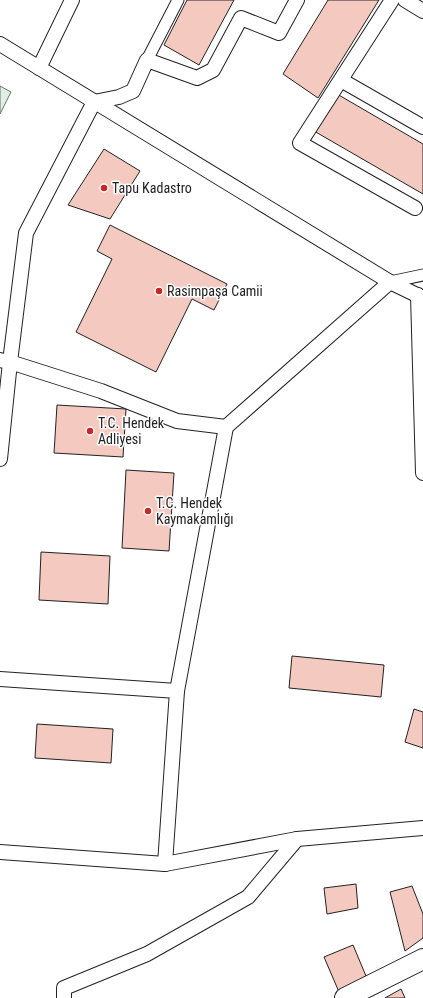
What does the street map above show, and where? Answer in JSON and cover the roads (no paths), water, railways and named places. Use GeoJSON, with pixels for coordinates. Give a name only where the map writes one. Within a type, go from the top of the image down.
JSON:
{"type":"FeatureCollection","features":[{"type":"Feature","properties":{"kind":"main road"},"geometry":{"type":"LineString","coordinates":[[345,998],[423,959]]}},
{"type":"Feature","properties":{"kind":"street"},"geometry":{"type":"LineString","coordinates":[[38,68],[72,0]]}},
{"type":"Feature","properties":{"kind":"street"},"geometry":{"type":"LineString","coordinates":[[94,102],[119,97],[133,90],[178,0]]}},
{"type":"Feature","properties":{"kind":"street"},"geometry":{"type":"LineString","coordinates":[[147,60],[197,78],[213,70],[241,18],[279,33],[297,0]]}},
{"type":"Feature","properties":{"kind":"street"},"geometry":{"type":"LineString","coordinates":[[392,0],[300,143],[415,208]]}},
{"type":"Feature","properties":{"kind":"street"},"geometry":{"type":"LineString","coordinates":[[405,0],[423,11]]}},
{"type":"Feature","properties":{"kind":"street"},"geometry":{"type":"LineString","coordinates":[[0,44],[390,282],[420,297],[423,473]]}},
{"type":"Feature","properties":{"kind":"street"},"geometry":{"type":"LineString","coordinates":[[341,80],[423,126]]}},
{"type":"Feature","properties":{"kind":"street"},"geometry":{"type":"LineString","coordinates":[[0,459],[5,361],[26,233],[94,102]]}},
{"type":"Feature","properties":{"kind":"street"},"geometry":{"type":"LineString","coordinates":[[165,864],[177,692],[226,427],[390,282],[423,275]]}},
{"type":"Feature","properties":{"kind":"street"},"geometry":{"type":"LineString","coordinates":[[5,361],[101,391],[177,422],[226,427]]}},
{"type":"Feature","properties":{"kind":"street"},"geometry":{"type":"LineString","coordinates":[[0,679],[177,692]]}},
{"type":"Feature","properties":{"kind":"street"},"geometry":{"type":"LineString","coordinates":[[0,852],[165,864],[297,839],[423,828]]}},
{"type":"Feature","properties":{"kind":"street"},"geometry":{"type":"LineString","coordinates":[[64,998],[64,988],[147,954],[248,897],[297,839]]}},
{"type":"Feature","properties":{"kind":"place","name":"Tapu Kadastro"},"geometry":{"type":"Point","coordinates":[104,188]}},
{"type":"Feature","properties":{"kind":"place","name":"Rasimpaşa Camii"},"geometry":{"type":"Point","coordinates":[159,291]}},
{"type":"Feature","properties":{"kind":"place","name":"T.C. Hendek Adliyesi"},"geometry":{"type":"Point","coordinates":[90,431]}},
{"type":"Feature","properties":{"kind":"place","name":"T.C. Hendek Kaymakamlığı"},"geometry":{"type":"Point","coordinates":[148,511]}}]}
